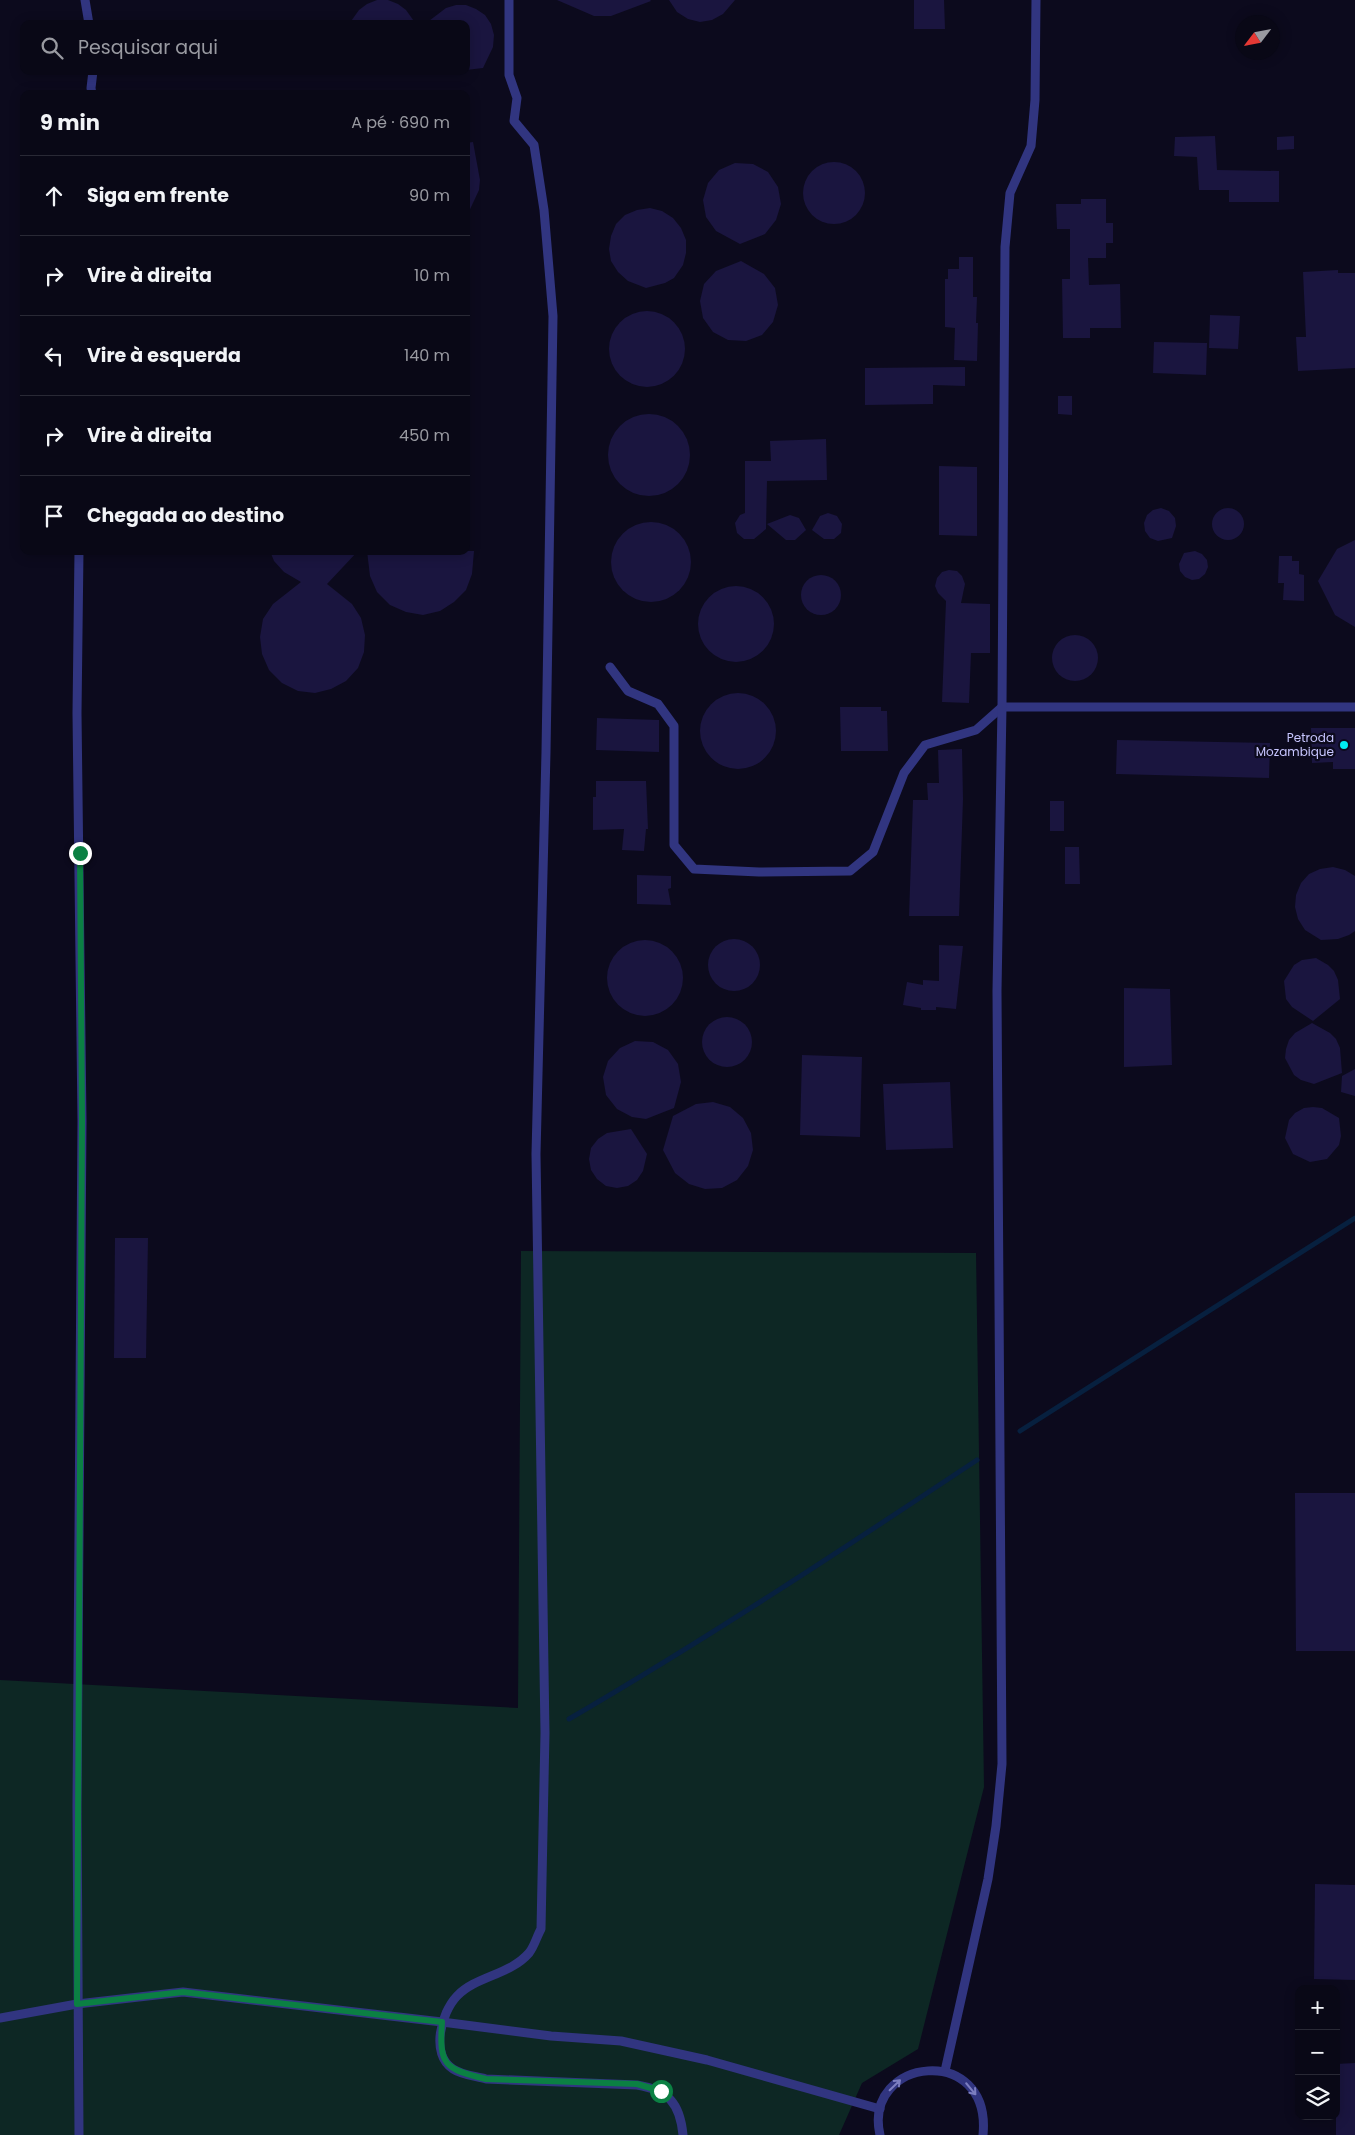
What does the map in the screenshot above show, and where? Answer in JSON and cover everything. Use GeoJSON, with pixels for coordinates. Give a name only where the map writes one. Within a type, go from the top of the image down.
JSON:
{"type":"FeatureCollection","features":[{"type":"Feature","properties":{"kind":"lane"},"geometry":{"type":"LineString","coordinates":[[85,0],[88,20]]}},
{"type":"Feature","properties":{"kind":"lane"},"geometry":{"type":"LineString","coordinates":[[509,0],[509,75],[517,98],[514,121],[534,145],[544,210],[553,316],[546,772],[536,1154],[544,1733],[541,1929],[529,1953],[505,1971],[475,1984],[456,1996],[442,2022],[440,2047],[442,2058],[452,2068],[465,2074],[486,2079],[637,2084],[661,2091],[676,2109],[683,2135]]}},
{"type":"Feature","properties":{"kind":"lane"},"geometry":{"type":"LineString","coordinates":[[945,2071],[988,1878],[996,1826],[1002,1764],[997,991],[1002,706],[1005,247],[1010,193],[1031,146],[1035,100],[1036,0]]}},
{"type":"Feature","properties":{"kind":"lane"},"geometry":{"type":"LineString","coordinates":[[91,90],[93,75]]}},
{"type":"Feature","properties":{"kind":"lane"},"geometry":{"type":"LineString","coordinates":[[79,555],[77,713],[82,1121],[77,1780],[79,2135]]}},
{"type":"Feature","properties":{"kind":"lane"},"geometry":{"type":"LineString","coordinates":[[610,667],[628,691],[658,704],[674,726],[674,845],[694,869],[759,872],[850,871],[874,852],[904,773],[925,745],[976,730],[1002,706],[1355,707]]}},
{"type":"Feature","properties":{"kind":"lane"},"geometry":{"type":"LineString","coordinates":[[0,2018],[77,2004],[183,1992],[551,2036],[621,2041],[707,2060],[880,2109]]}},
{"type":"Feature","properties":{"kind":"lane"},"geometry":{"type":"LineString","coordinates":[[880,2135],[878,2126],[880,2109],[886,2094],[897,2081],[912,2073],[928,2069],[945,2071],[960,2078],[973,2089],[981,2104],[985,2120],[983,2135]]}},
{"type":"Feature","properties":{"kind":"green space"},"geometry":{"type":"Polygon","coordinates":[[[521,1251],[976,1253],[984,1787],[918,2049],[862,2083],[839,2135],[0,2135],[0,1680],[518,1708],[521,1251]]]}},
{"type":"Feature","properties":{"kind":"building"},"geometry":{"type":"Polygon","coordinates":[[[377,0],[388,0],[406,10],[413,20],[352,20],[359,10],[377,0]]]}},
{"type":"Feature","properties":{"kind":"building"},"geometry":{"type":"Polygon","coordinates":[[[557,0],[651,1],[611,16],[594,16],[557,0]]]}},
{"type":"Feature","properties":{"kind":"building"},"geometry":{"type":"Polygon","coordinates":[[[669,0],[735,0],[723,14],[712,20],[700,22],[688,19],[677,12],[669,0]]]}},
{"type":"Feature","properties":{"kind":"building"},"geometry":{"type":"Polygon","coordinates":[[[914,0],[944,0],[945,29],[914,29],[914,0]]]}},
{"type":"Feature","properties":{"kind":"building"},"geometry":{"type":"Polygon","coordinates":[[[466,5],[485,15],[491,24],[494,35],[493,47],[483,68],[470,70],[470,20],[430,20],[446,8],[466,5]]]}},
{"type":"Feature","properties":{"kind":"building"},"geometry":{"type":"Polygon","coordinates":[[[1215,136],[1217,170],[1279,171],[1279,202],[1229,202],[1229,190],[1199,190],[1197,157],[1174,156],[1175,137],[1215,136]]]}},
{"type":"Feature","properties":{"kind":"building"},"geometry":{"type":"Polygon","coordinates":[[[1294,136],[1294,149],[1277,150],[1277,137],[1294,136]]]}},
{"type":"Feature","properties":{"kind":"building"},"geometry":{"type":"Polygon","coordinates":[[[470,142],[473,142],[480,180],[479,190],[470,209],[470,142]]]}},
{"type":"Feature","properties":{"kind":"building"},"geometry":{"type":"Polygon","coordinates":[[[834,162],[846,165],[856,171],[862,181],[865,193],[862,205],[856,215],[846,221],[834,224],[822,221],[812,215],[806,205],[803,193],[806,181],[812,171],[822,165],[834,162]]]}},
{"type":"Feature","properties":{"kind":"building"},"geometry":{"type":"Polygon","coordinates":[[[735,163],[753,164],[768,172],[778,187],[781,204],[776,220],[765,234],[740,244],[716,231],[706,217],[703,200],[708,183],[719,170],[735,163]]]}},
{"type":"Feature","properties":{"kind":"building"},"geometry":{"type":"Polygon","coordinates":[[[1081,199],[1106,199],[1106,223],[1113,223],[1113,243],[1106,243],[1106,258],[1088,258],[1089,285],[1120,284],[1121,328],[1090,328],[1090,338],[1063,338],[1062,279],[1070,279],[1070,229],[1057,229],[1056,204],[1081,204],[1081,199]]]}},
{"type":"Feature","properties":{"kind":"building"},"geometry":{"type":"Polygon","coordinates":[[[650,208],[662,211],[673,218],[681,228],[686,240],[686,253],[683,265],[674,278],[665,283],[646,288],[628,281],[618,272],[611,261],[609,249],[611,236],[616,224],[625,215],[637,210],[650,208]]]}},
{"type":"Feature","properties":{"kind":"building"},"geometry":{"type":"Polygon","coordinates":[[[959,257],[973,257],[973,297],[977,297],[976,323],[978,323],[977,361],[954,360],[955,328],[945,327],[945,279],[948,279],[948,269],[959,269],[959,257]]]}},
{"type":"Feature","properties":{"kind":"building"},"geometry":{"type":"Polygon","coordinates":[[[741,261],[764,274],[775,288],[778,305],[773,322],[762,335],[746,341],[728,340],[713,332],[703,318],[700,301],[704,284],[716,271],[741,261]]]}},
{"type":"Feature","properties":{"kind":"building"},"geometry":{"type":"Polygon","coordinates":[[[1338,270],[1338,273],[1355,273],[1355,368],[1298,371],[1296,337],[1306,337],[1303,272],[1338,270]]]}},
{"type":"Feature","properties":{"kind":"building"},"geometry":{"type":"Polygon","coordinates":[[[655,311],[668,317],[679,328],[685,341],[683,364],[668,381],[655,387],[639,387],[626,381],[611,364],[609,341],[615,328],[632,313],[655,311]]]}},
{"type":"Feature","properties":{"kind":"building"},"geometry":{"type":"Polygon","coordinates":[[[1210,315],[1240,316],[1238,349],[1209,348],[1210,315]]]}},
{"type":"Feature","properties":{"kind":"building"},"geometry":{"type":"Polygon","coordinates":[[[1154,342],[1207,343],[1206,375],[1153,373],[1154,342]]]}},
{"type":"Feature","properties":{"kind":"building"},"geometry":{"type":"Polygon","coordinates":[[[965,367],[965,386],[933,385],[933,404],[865,405],[865,368],[965,367]]]}},
{"type":"Feature","properties":{"kind":"building"},"geometry":{"type":"Polygon","coordinates":[[[1058,396],[1072,396],[1072,415],[1058,414],[1058,396]]]}},
{"type":"Feature","properties":{"kind":"building"},"geometry":{"type":"Polygon","coordinates":[[[649,414],[665,417],[678,426],[687,439],[690,455],[687,471],[678,484],[665,493],[649,496],[633,493],[620,484],[611,471],[608,455],[611,439],[620,426],[633,417],[649,414]]]}},
{"type":"Feature","properties":{"kind":"building"},"geometry":{"type":"Polygon","coordinates":[[[826,439],[827,480],[767,481],[766,529],[754,539],[744,539],[737,533],[735,523],[740,515],[745,513],[745,461],[771,461],[770,441],[826,439]]]}},
{"type":"Feature","properties":{"kind":"building"},"geometry":{"type":"Polygon","coordinates":[[[939,466],[977,467],[977,536],[939,535],[939,466]]]}},
{"type":"Feature","properties":{"kind":"building"},"geometry":{"type":"Polygon","coordinates":[[[1161,508],[1169,511],[1175,518],[1176,526],[1172,538],[1158,541],[1150,538],[1145,531],[1144,523],[1147,515],[1153,510],[1161,508]]]}},
{"type":"Feature","properties":{"kind":"building"},"geometry":{"type":"Polygon","coordinates":[[[1228,508],[1234,509],[1239,513],[1243,518],[1243,530],[1239,535],[1234,539],[1228,540],[1222,539],[1217,535],[1213,530],[1212,524],[1213,518],[1217,513],[1222,509],[1228,508]]]}},
{"type":"Feature","properties":{"kind":"building"},"geometry":{"type":"Polygon","coordinates":[[[828,513],[837,516],[842,524],[841,533],[834,539],[824,539],[812,530],[820,516],[828,513]]]}},
{"type":"Feature","properties":{"kind":"building"},"geometry":{"type":"Polygon","coordinates":[[[790,515],[799,518],[806,530],[795,540],[786,540],[767,524],[790,515]]]}},
{"type":"Feature","properties":{"kind":"building"},"geometry":{"type":"Polygon","coordinates":[[[651,522],[666,525],[679,534],[688,547],[691,562],[688,577],[679,590],[666,599],[651,602],[636,599],[623,590],[614,577],[611,562],[614,547],[623,534],[636,525],[651,522]]]}},
{"type":"Feature","properties":{"kind":"building"},"geometry":{"type":"Polygon","coordinates":[[[1355,540],[1355,627],[1335,615],[1318,581],[1337,549],[1355,540]]]}},
{"type":"Feature","properties":{"kind":"building"},"geometry":{"type":"Polygon","coordinates":[[[470,551],[474,551],[472,574],[466,590],[454,602],[440,611],[423,615],[406,612],[390,605],[377,592],[370,576],[367,555],[470,555],[470,551]]]}},
{"type":"Feature","properties":{"kind":"building"},"geometry":{"type":"Polygon","coordinates":[[[1195,551],[1202,554],[1207,560],[1208,567],[1205,574],[1199,579],[1192,580],[1185,577],[1180,571],[1179,564],[1184,553],[1195,551]]]}},
{"type":"Feature","properties":{"kind":"building"},"geometry":{"type":"Polygon","coordinates":[[[272,555],[354,555],[327,584],[352,604],[361,618],[365,635],[364,652],[358,668],[346,681],[331,689],[315,693],[298,691],[282,683],[269,670],[262,654],[260,637],[263,619],[273,604],[301,582],[284,572],[274,561],[272,555]]]}},
{"type":"Feature","properties":{"kind":"building"},"geometry":{"type":"Polygon","coordinates":[[[1279,556],[1292,556],[1292,561],[1299,561],[1299,574],[1304,575],[1304,601],[1283,600],[1284,583],[1278,583],[1279,556]]]}},
{"type":"Feature","properties":{"kind":"building"},"geometry":{"type":"Polygon","coordinates":[[[949,570],[957,571],[962,576],[965,584],[961,603],[990,604],[990,653],[971,653],[969,703],[942,702],[946,601],[938,593],[935,586],[937,578],[942,572],[949,570]]]}},
{"type":"Feature","properties":{"kind":"building"},"geometry":{"type":"Polygon","coordinates":[[[825,575],[832,578],[838,584],[841,595],[840,603],[832,612],[825,615],[817,615],[810,612],[802,603],[801,591],[804,584],[813,576],[825,575]]]}},
{"type":"Feature","properties":{"kind":"building"},"geometry":{"type":"Polygon","coordinates":[[[729,586],[743,586],[757,592],[768,603],[772,609],[774,624],[772,639],[763,651],[751,660],[729,662],[715,656],[704,645],[698,631],[698,617],[704,603],[715,592],[729,586]]]}},
{"type":"Feature","properties":{"kind":"building"},"geometry":{"type":"Polygon","coordinates":[[[1075,635],[1088,639],[1094,645],[1098,658],[1094,671],[1088,677],[1075,681],[1062,677],[1056,671],[1052,658],[1056,645],[1062,639],[1075,635]]]}},
{"type":"Feature","properties":{"kind":"building"},"geometry":{"type":"Polygon","coordinates":[[[746,693],[759,699],[770,710],[776,723],[774,746],[759,763],[746,769],[730,769],[717,763],[702,746],[700,723],[706,710],[723,695],[746,693]]]}},
{"type":"Feature","properties":{"kind":"building"},"geometry":{"type":"Polygon","coordinates":[[[840,707],[881,707],[881,711],[887,711],[888,751],[841,751],[840,707]]]}},
{"type":"Feature","properties":{"kind":"building"},"geometry":{"type":"Polygon","coordinates":[[[597,718],[659,720],[659,752],[596,750],[597,718]]]}},
{"type":"Feature","properties":{"kind":"building"},"geometry":{"type":"Polygon","coordinates":[[[1311,728],[1355,728],[1355,769],[1333,769],[1333,762],[1312,763],[1311,728]]]}},
{"type":"Feature","properties":{"kind":"building"},"geometry":{"type":"Polygon","coordinates":[[[1117,740],[1270,743],[1269,778],[1116,774],[1117,740]]]}},
{"type":"Feature","properties":{"kind":"building"},"geometry":{"type":"Polygon","coordinates":[[[962,749],[963,799],[959,916],[909,916],[913,800],[928,800],[927,783],[939,783],[938,750],[962,749]]]}},
{"type":"Feature","properties":{"kind":"building"},"geometry":{"type":"Polygon","coordinates":[[[596,781],[646,781],[648,829],[646,829],[644,851],[622,850],[624,829],[593,830],[593,797],[596,797],[596,781]]]}},
{"type":"Feature","properties":{"kind":"building"},"geometry":{"type":"Polygon","coordinates":[[[1050,801],[1064,801],[1064,831],[1050,831],[1050,801]]]}},
{"type":"Feature","properties":{"kind":"building"},"geometry":{"type":"Polygon","coordinates":[[[1065,847],[1079,847],[1080,884],[1065,884],[1065,847]]]}},
{"type":"Feature","properties":{"kind":"building"},"geometry":{"type":"Polygon","coordinates":[[[1333,867],[1345,870],[1355,876],[1355,931],[1338,939],[1321,940],[1305,930],[1298,919],[1295,907],[1296,895],[1301,883],[1309,874],[1320,869],[1333,867]]]}},
{"type":"Feature","properties":{"kind":"building"},"geometry":{"type":"Polygon","coordinates":[[[637,875],[671,876],[671,888],[668,889],[671,905],[637,904],[637,875]]]}},
{"type":"Feature","properties":{"kind":"building"},"geometry":{"type":"Polygon","coordinates":[[[729,939],[739,939],[748,943],[756,951],[760,965],[756,979],[748,987],[739,991],[729,991],[720,987],[712,979],[708,970],[708,960],[712,951],[720,943],[729,939]]]}},
{"type":"Feature","properties":{"kind":"building"},"geometry":{"type":"Polygon","coordinates":[[[653,940],[666,946],[677,957],[683,970],[681,993],[666,1010],[653,1016],[637,1016],[624,1010],[609,993],[607,970],[613,957],[630,942],[653,940]]]}},
{"type":"Feature","properties":{"kind":"building"},"geometry":{"type":"Polygon","coordinates":[[[939,945],[963,946],[956,1009],[936,1007],[936,1010],[921,1010],[921,1008],[903,1005],[907,982],[923,985],[923,980],[939,981],[939,945]]]}},
{"type":"Feature","properties":{"kind":"building"},"geometry":{"type":"Polygon","coordinates":[[[1316,958],[1334,971],[1338,980],[1340,999],[1313,1021],[1292,1007],[1286,999],[1284,981],[1294,965],[1302,960],[1316,958]]]}},
{"type":"Feature","properties":{"kind":"building"},"geometry":{"type":"Polygon","coordinates":[[[1124,988],[1170,989],[1172,1065],[1124,1067],[1124,988]]]}},
{"type":"Feature","properties":{"kind":"building"},"geometry":{"type":"Polygon","coordinates":[[[727,1017],[741,1021],[748,1028],[752,1042],[748,1056],[741,1063],[727,1067],[713,1063],[706,1056],[702,1042],[706,1028],[713,1021],[727,1017]]]}},
{"type":"Feature","properties":{"kind":"building"},"geometry":{"type":"Polygon","coordinates":[[[1312,1023],[1330,1033],[1336,1039],[1340,1048],[1342,1073],[1314,1084],[1301,1080],[1294,1075],[1285,1058],[1289,1040],[1295,1033],[1312,1023]]]}},
{"type":"Feature","properties":{"kind":"building"},"geometry":{"type":"Polygon","coordinates":[[[635,1041],[653,1042],[668,1050],[678,1064],[681,1082],[674,1108],[646,1119],[632,1117],[617,1109],[606,1095],[603,1077],[608,1061],[620,1048],[635,1041]]]}},
{"type":"Feature","properties":{"kind":"building"},"geometry":{"type":"Polygon","coordinates":[[[802,1055],[862,1057],[860,1137],[800,1135],[802,1055]]]}},
{"type":"Feature","properties":{"kind":"building"},"geometry":{"type":"Polygon","coordinates":[[[1355,1069],[1355,1096],[1341,1092],[1342,1076],[1355,1069]]]}},
{"type":"Feature","properties":{"kind":"building"},"geometry":{"type":"Polygon","coordinates":[[[950,1082],[953,1148],[886,1150],[883,1084],[950,1082]]]}},
{"type":"Feature","properties":{"kind":"building"},"geometry":{"type":"Polygon","coordinates":[[[713,1102],[730,1107],[743,1118],[751,1133],[753,1150],[748,1166],[737,1180],[722,1188],[705,1189],[689,1184],[675,1173],[663,1150],[673,1116],[696,1104],[713,1102]]]}},
{"type":"Feature","properties":{"kind":"building"},"geometry":{"type":"Polygon","coordinates":[[[1304,1108],[1322,1108],[1339,1118],[1341,1136],[1339,1145],[1327,1159],[1310,1162],[1293,1154],[1285,1138],[1289,1120],[1295,1113],[1304,1108]]]}},
{"type":"Feature","properties":{"kind":"building"},"geometry":{"type":"Polygon","coordinates":[[[631,1129],[647,1154],[643,1171],[637,1180],[628,1186],[617,1188],[606,1186],[597,1179],[591,1170],[589,1159],[591,1148],[598,1139],[607,1133],[631,1129]]]}},
{"type":"Feature","properties":{"kind":"building"},"geometry":{"type":"Polygon","coordinates":[[[115,1238],[148,1238],[146,1358],[114,1358],[115,1238]]]}},
{"type":"Feature","properties":{"kind":"building"},"geometry":{"type":"Polygon","coordinates":[[[1295,1493],[1355,1493],[1355,1651],[1296,1651],[1295,1493]]]}},
{"type":"Feature","properties":{"kind":"building"},"geometry":{"type":"Polygon","coordinates":[[[1315,1884],[1355,1885],[1355,1980],[1314,1979],[1315,1884]]]}},
{"type":"Feature","properties":{"kind":"building"},"geometry":{"type":"Polygon","coordinates":[[[1355,2063],[1355,2135],[1336,2135],[1336,2120],[1340,2120],[1340,2064],[1355,2063]]]}},
{"type":"Feature","properties":{"kind":"waterway"},"geometry":{"type":"LineString","coordinates":[[1020,1431],[1355,1218]]}},
{"type":"Feature","properties":{"kind":"waterway"},"geometry":{"type":"LineString","coordinates":[[569,1719],[724,1625],[977,1460]]}},
{"type":"Feature","properties":{"kind":"place","name":"Petroda Mozambique"},"geometry":{"type":"Point","coordinates":[1344,745]}},
{"type":"Feature","properties":{"kind":"route"},"geometry":{"type":"LineString","coordinates":[[80,853],[82,1121],[77,2004],[183,1992],[442,2022],[440,2047],[442,2058],[452,2068],[465,2074],[486,2079],[637,2084],[661,2091]]}}]}
